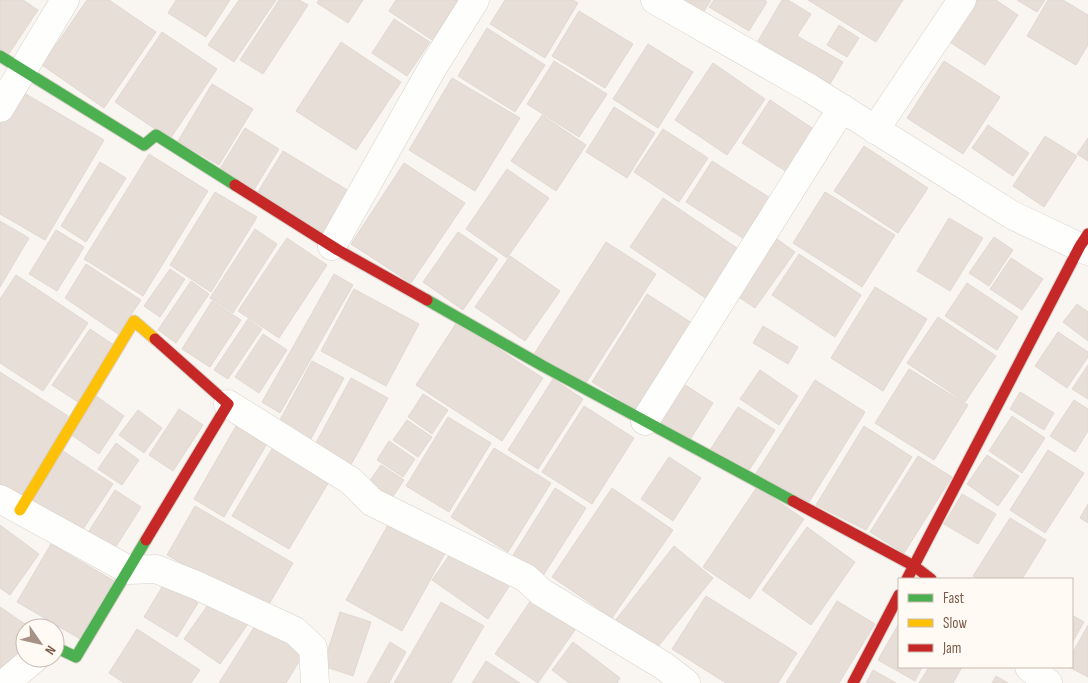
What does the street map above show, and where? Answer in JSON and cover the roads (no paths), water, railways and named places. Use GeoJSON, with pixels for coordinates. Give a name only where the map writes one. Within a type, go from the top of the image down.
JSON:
{"type":"FeatureCollection","features":[{"type":"Feature","properties":{"kind":"street"},"geometry":{"type":"LineString","coordinates":[[0,108],[11,63],[65,0]]}},
{"type":"Feature","properties":{"kind":"street"},"geometry":{"type":"LineString","coordinates":[[332,246],[433,68],[475,0]]}},
{"type":"Feature","properties":{"kind":"street"},"geometry":{"type":"LineString","coordinates":[[655,0],[842,108],[1012,215],[1085,244],[908,578]]}},
{"type":"Feature","properties":{"kind":"street"},"geometry":{"type":"LineString","coordinates":[[875,130],[962,0]]}},
{"type":"Feature","properties":{"kind":"street"},"geometry":{"type":"LineString","coordinates":[[11,63],[144,145],[156,135],[332,246],[543,366],[914,566],[930,578]]}},
{"type":"Feature","properties":{"kind":"street"},"geometry":{"type":"LineString","coordinates":[[646,421],[842,108]]}},
{"type":"Feature","properties":{"kind":"street"},"geometry":{"type":"LineString","coordinates":[[315,683],[313,648],[295,631],[196,585],[156,569],[129,570],[10,504],[134,321],[228,404],[350,481],[372,502],[526,578],[541,592],[664,666],[686,683]]}},
{"type":"Feature","properties":{"kind":"street"},"geometry":{"type":"LineString","coordinates":[[65,652],[76,657],[228,404]]}},
{"type":"Feature","properties":{"kind":"street"},"geometry":{"type":"LineString","coordinates":[[853,683],[898,597]]}},
{"type":"Feature","properties":{"kind":"street"},"geometry":{"type":"LineString","coordinates":[[5,683],[23,668]]}},
{"type":"Feature","properties":{"kind":"street"},"geometry":{"type":"LineString","coordinates":[[1030,668],[1048,683]]}}]}
